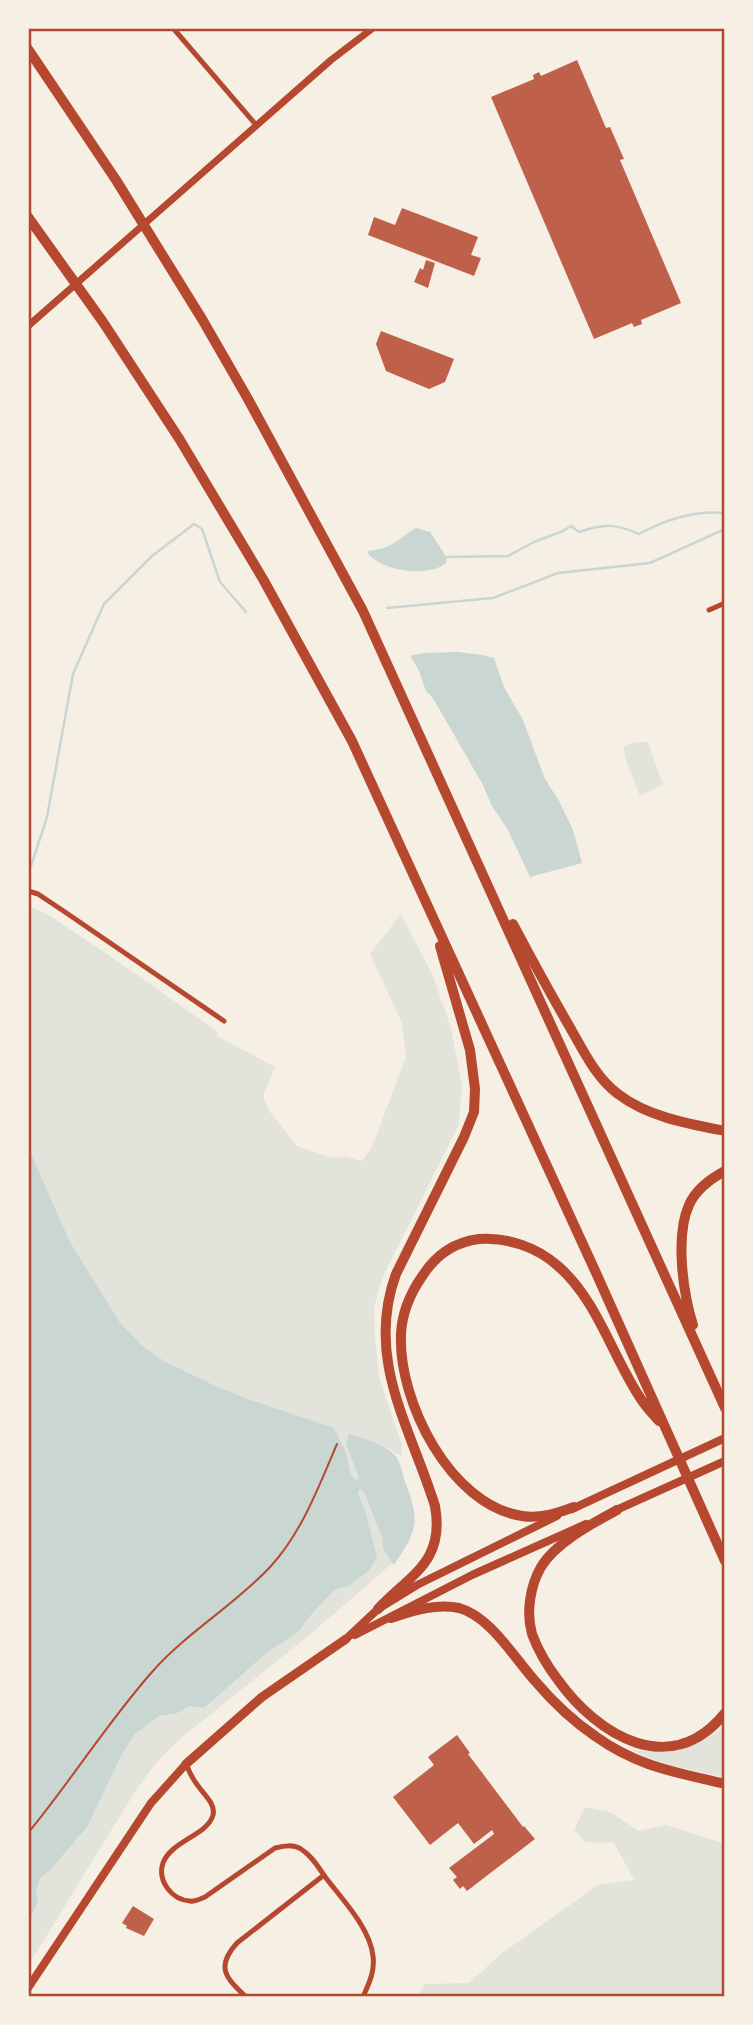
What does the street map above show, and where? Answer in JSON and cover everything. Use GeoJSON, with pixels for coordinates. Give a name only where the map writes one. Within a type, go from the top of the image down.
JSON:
{"type":"FeatureCollection","features":[{"type":"Feature","properties":{"kind":"highway"},"geometry":{"type":"LineString","coordinates":[[28,49],[129,200],[242,387],[363,611],[725,1408]]}},
{"type":"Feature","properties":{"kind":"highway"},"geometry":{"type":"LineString","coordinates":[[28,217],[97,312],[141,379],[250,556],[352,741],[725,1561]]}},
{"type":"Feature","properties":{"kind":"highway"},"geometry":{"type":"LineString","coordinates":[[461,823],[546,985],[601,1077],[617,1093],[645,1109],[684,1122],[725,1131]]}},
{"type":"Feature","properties":{"kind":"highway"},"geometry":{"type":"LineString","coordinates":[[378,1609],[414,1576],[429,1558],[437,1536],[437,1521],[430,1491],[389,1372],[385,1335],[389,1294],[396,1274],[464,1137],[475,1100],[473,1063],[467,1037],[427,905]]}},
{"type":"Feature","properties":{"kind":"highway"},"geometry":{"type":"LineString","coordinates":[[703,1359],[687,1298],[682,1250],[683,1227],[693,1198],[708,1182],[725,1171]]}},
{"type":"Feature","properties":{"kind":"highway"},"geometry":{"type":"LineString","coordinates":[[574,1507],[549,1515],[530,1517],[502,1510],[457,1479],[435,1448],[420,1420],[401,1350],[401,1332],[409,1301],[420,1279],[448,1249],[462,1243],[491,1239],[508,1240],[555,1263],[579,1288],[639,1398],[667,1431]]}},
{"type":"Feature","properties":{"kind":"highway"},"geometry":{"type":"LineString","coordinates":[[617,1510],[576,1535],[542,1566],[534,1584],[529,1614],[532,1634],[541,1652],[560,1684],[585,1712],[615,1734],[636,1744],[658,1747],[680,1745],[707,1731],[725,1713]]}},
{"type":"Feature","properties":{"kind":"highway"},"geometry":{"type":"LineString","coordinates":[[391,1618],[439,1606],[469,1612],[499,1638],[544,1691],[601,1741],[643,1763],[725,1784]]}},
{"type":"Feature","properties":{"kind":"highway"},"geometry":{"type":"LineString","coordinates":[[186,1765],[262,1697],[346,1639]]}},
{"type":"Feature","properties":{"kind":"main road"},"geometry":{"type":"LineString","coordinates":[[28,326],[331,60],[373,28]]}},
{"type":"Feature","properties":{"kind":"main road"},"geometry":{"type":"LineString","coordinates":[[346,1639],[378,1609],[438,1574],[574,1507],[725,1438]]}},
{"type":"Feature","properties":{"kind":"main road"},"geometry":{"type":"LineString","coordinates":[[346,1639],[472,1575],[725,1461]]}},
{"type":"Feature","properties":{"kind":"main road"},"geometry":{"type":"LineString","coordinates":[[28,1988],[151,1803],[186,1765]]}},
{"type":"Feature","properties":{"kind":"street"},"geometry":{"type":"LineString","coordinates":[[173,28],[257,126]]}},
{"type":"Feature","properties":{"kind":"street"},"geometry":{"type":"LineString","coordinates":[[709,610],[725,603]]}},
{"type":"Feature","properties":{"kind":"street"},"geometry":{"type":"LineString","coordinates":[[28,891],[38,894],[224,1021]]}},
{"type":"Feature","properties":{"kind":"street"},"geometry":{"type":"LineString","coordinates":[[186,1765],[214,1812],[211,1820],[201,1829],[170,1851],[161,1875],[168,1889],[178,1898],[192,1902],[205,1897],[275,1848],[298,1847],[311,1856],[368,1938],[373,1954],[373,1976],[363,1997]]}},
{"type":"Feature","properties":{"kind":"street"},"geometry":{"type":"LineString","coordinates":[[246,1997],[228,1980],[225,1966],[229,1952],[324,1875]]}},
{"type":"Feature","properties":{"kind":"path"},"geometry":{"type":"LineString","coordinates":[[28,1833],[153,1671],[200,1626],[256,1581],[288,1544],[337,1444]]}},
{"type":"Feature","properties":{"kind":"shaded area"},"geometry":{"type":"Polygon","coordinates":[[[416,528],[430,532],[447,562],[429,570],[405,570],[382,564],[367,552],[388,547],[416,528]]]}},
{"type":"Feature","properties":{"kind":"shaded area"},"geometry":{"type":"Polygon","coordinates":[[[459,652],[494,658],[504,687],[523,720],[545,779],[573,830],[582,863],[530,877],[508,830],[441,712],[426,691],[411,657],[424,653],[459,652]]]}},
{"type":"Feature","properties":{"kind":"shaded area"},"geometry":{"type":"Polygon","coordinates":[[[648,742],[663,785],[640,796],[623,746],[648,742]]]}},
{"type":"Feature","properties":{"kind":"shaded area"},"geometry":{"type":"Polygon","coordinates":[[[28,905],[50,916],[116,960],[218,1032],[217,1036],[275,1067],[263,1096],[270,1112],[297,1146],[332,1158],[346,1157],[362,1161],[372,1147],[406,1057],[402,1023],[370,954],[401,914],[433,976],[451,1028],[462,1086],[459,1124],[383,1276],[374,1307],[379,1377],[402,1445],[401,1456],[384,1446],[405,1507],[396,1560],[313,1632],[180,1739],[156,1763],[136,1790],[28,1966],[28,905]]]}},
{"type":"Feature","properties":{"kind":"shaded area"},"geometry":{"type":"Polygon","coordinates":[[[28,1147],[70,1242],[120,1323],[141,1345],[164,1361],[209,1383],[250,1400],[334,1428],[346,1453],[351,1475],[356,1480],[359,1478],[346,1443],[349,1433],[385,1447],[399,1462],[413,1505],[414,1524],[408,1542],[394,1565],[383,1548],[383,1539],[363,1490],[360,1489],[358,1493],[377,1557],[369,1570],[349,1586],[334,1590],[298,1632],[265,1654],[204,1708],[190,1706],[177,1713],[159,1716],[135,1734],[122,1754],[87,1827],[39,1879],[36,1894],[38,1902],[28,1923],[28,1147]]]}},
{"type":"Feature","properties":{"kind":"shaded area"},"geometry":{"type":"Polygon","coordinates":[[[725,1726],[725,1778],[666,1764],[633,1750],[666,1752],[684,1748],[701,1742],[725,1726]]]}},
{"type":"Feature","properties":{"kind":"shaded area"},"geometry":{"type":"Polygon","coordinates":[[[585,1807],[610,1812],[639,1831],[666,1825],[725,1844],[725,1997],[418,1997],[424,1984],[469,1983],[502,1953],[598,1885],[634,1880],[614,1843],[585,1842],[574,1830],[585,1807]]]}},
{"type":"Feature","properties":{"kind":"building"},"geometry":{"type":"Polygon","coordinates":[[[577,60],[606,128],[610,127],[624,159],[620,160],[681,303],[641,320],[642,324],[634,327],[632,323],[594,339],[491,97],[534,79],[533,75],[539,72],[541,76],[577,60]]]}},
{"type":"Feature","properties":{"kind":"building"},"geometry":{"type":"Polygon","coordinates":[[[402,208],[478,237],[471,255],[481,258],[474,276],[368,235],[374,217],[395,225],[402,208]]]}},
{"type":"Feature","properties":{"kind":"building"},"geometry":{"type":"Polygon","coordinates":[[[426,260],[435,263],[428,288],[414,282],[420,268],[423,270],[426,260]]]}},
{"type":"Feature","properties":{"kind":"building"},"geometry":{"type":"Polygon","coordinates":[[[381,331],[454,359],[445,382],[429,389],[386,371],[376,344],[381,331]]]}},
{"type":"Feature","properties":{"kind":"building"},"geometry":{"type":"Polygon","coordinates":[[[457,1735],[470,1753],[468,1754],[535,1839],[467,1891],[463,1886],[460,1889],[453,1880],[457,1877],[449,1868],[494,1834],[492,1830],[474,1844],[458,1823],[430,1845],[393,1797],[434,1765],[428,1757],[457,1735]]]}},
{"type":"Feature","properties":{"kind":"building"},"geometry":{"type":"Polygon","coordinates":[[[133,1906],[154,1919],[144,1936],[126,1928],[122,1923],[133,1906]]]}},
{"type":"Feature","properties":{"kind":"waterway"},"geometry":{"type":"LineString","coordinates":[[445,557],[508,556],[571,526],[579,532],[609,526],[639,534],[669,520],[690,515],[713,512],[724,513],[725,518]]}},
{"type":"Feature","properties":{"kind":"waterway"},"geometry":{"type":"LineString","coordinates":[[31,866],[47,817],[73,674],[104,604],[152,556],[194,524],[202,529],[220,582],[246,612]]}},
{"type":"Feature","properties":{"kind":"waterway"},"geometry":{"type":"LineString","coordinates":[[387,608],[493,598],[558,573],[650,563],[725,529]]}}]}
